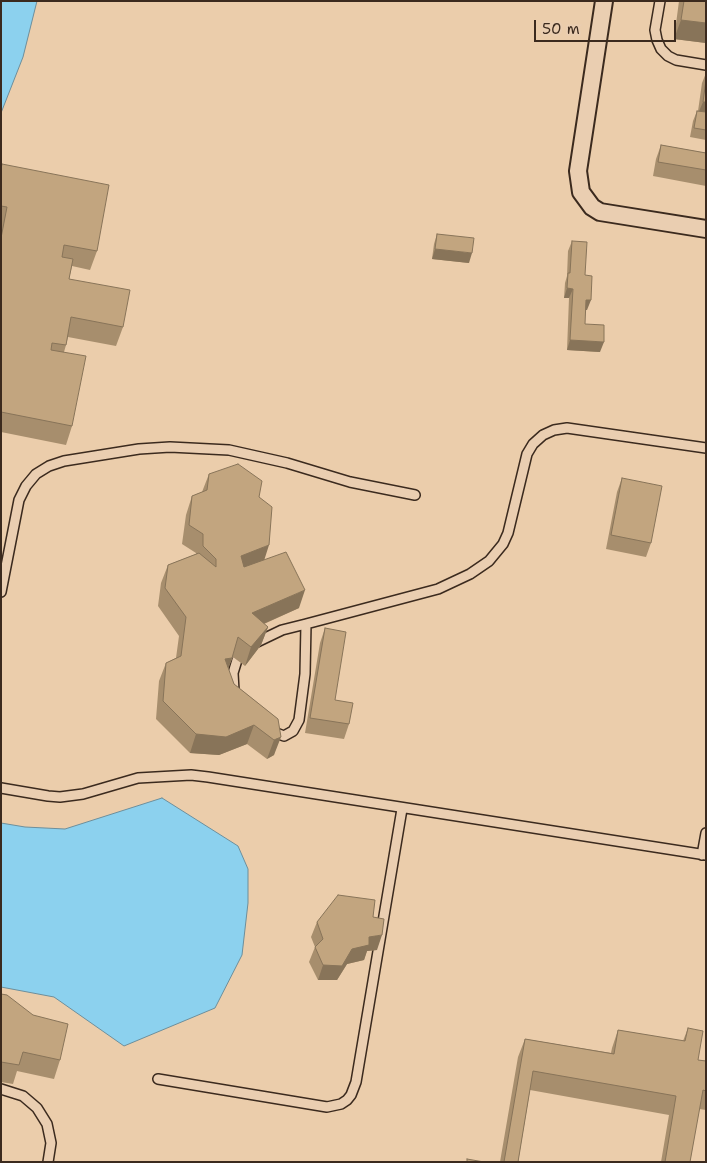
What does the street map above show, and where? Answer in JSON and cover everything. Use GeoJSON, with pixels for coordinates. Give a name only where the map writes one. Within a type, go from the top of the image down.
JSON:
{"type":"FeatureCollection","features":[{"type":"Feature","properties":{"kind":"street"},"geometry":{"type":"LineString","coordinates":[[604,1],[578,171],[581,192],[592,207],[600,212],[706,229]]}},
{"type":"Feature","properties":{"kind":"lane"},"geometry":{"type":"LineString","coordinates":[[660,1],[655,30],[661,49],[668,56],[676,60],[706,65]]}},
{"type":"Feature","properties":{"kind":"lane"},"geometry":{"type":"LineString","coordinates":[[257,642],[282,630],[438,589],[470,574],[489,561],[500,548],[508,533],[527,454],[533,444],[543,435],[554,430],[567,428],[706,448]]}},
{"type":"Feature","properties":{"kind":"lane"},"geometry":{"type":"LineString","coordinates":[[1,592],[19,500],[26,486],[36,474],[49,466],[64,461],[138,449],[170,447],[229,450],[287,463],[350,482],[415,495]]}},
{"type":"Feature","properties":{"kind":"lane"},"geometry":{"type":"LineString","coordinates":[[264,726],[284,736],[293,731],[297,725],[305,674],[306,624]]}},
{"type":"Feature","properties":{"kind":"lane"},"geometry":{"type":"LineString","coordinates":[[237,660],[233,673],[234,691],[237,698]]}},
{"type":"Feature","properties":{"kind":"lane"},"geometry":{"type":"LineString","coordinates":[[1,788],[48,796],[71,796],[138,778],[191,775],[704,855],[706,833]]}},
{"type":"Feature","properties":{"kind":"lane"},"geometry":{"type":"LineString","coordinates":[[158,1079],[328,1107],[341,1104],[347,1100],[355,1089],[402,808]]}},
{"type":"Feature","properties":{"kind":"lane"},"geometry":{"type":"LineString","coordinates":[[1,1089],[23,1096],[37,1108],[47,1124],[51,1143],[48,1162]]}},
{"type":"Feature","properties":{"kind":"water"},"geometry":{"type":"Polygon","coordinates":[[[1,1],[37,1],[23,57],[1,113],[1,1]]]}},
{"type":"Feature","properties":{"kind":"water"},"geometry":{"type":"Polygon","coordinates":[[[162,798],[238,846],[248,869],[248,903],[242,955],[215,1008],[124,1046],[54,997],[1,987],[1,823],[25,827],[65,829],[162,798]]]}},
{"type":"Feature","properties":{"kind":"building"},"geometry":{"type":"Polygon","coordinates":[[[684,1],[706,1],[706,23],[681,20],[684,1]]]}},
{"type":"Feature","properties":{"kind":"building"},"geometry":{"type":"Polygon","coordinates":[[[706,80],[706,102],[703,102],[706,80]]]}},
{"type":"Feature","properties":{"kind":"building"},"geometry":{"type":"Polygon","coordinates":[[[697,111],[706,112],[706,130],[694,128],[697,111]]]}},
{"type":"Feature","properties":{"kind":"building"},"geometry":{"type":"Polygon","coordinates":[[[661,145],[706,153],[706,170],[658,162],[661,145]]]}},
{"type":"Feature","properties":{"kind":"building"},"geometry":{"type":"Polygon","coordinates":[[[2,164],[109,185],[97,251],[64,245],[62,257],[73,259],[69,279],[130,290],[123,327],[71,317],[66,345],[52,343],[51,350],[86,356],[72,426],[1,412],[1,238],[7,207],[1,206],[2,164]]]}},
{"type":"Feature","properties":{"kind":"building"},"geometry":{"type":"Polygon","coordinates":[[[437,234],[474,238],[472,253],[435,249],[437,234]]]}},
{"type":"Feature","properties":{"kind":"building"},"geometry":{"type":"Polygon","coordinates":[[[572,241],[587,242],[585,275],[592,276],[591,300],[586,300],[585,324],[604,325],[604,342],[570,340],[573,289],[567,288],[572,241]]]}},
{"type":"Feature","properties":{"kind":"building"},"geometry":{"type":"Polygon","coordinates":[[[238,464],[262,481],[259,497],[272,507],[269,545],[241,556],[244,567],[286,552],[305,590],[252,613],[268,627],[251,647],[238,637],[232,658],[225,659],[234,684],[278,719],[281,737],[274,740],[254,725],[226,737],[196,734],[163,701],[166,663],[181,656],[186,617],[165,588],[168,565],[199,553],[216,567],[216,559],[203,546],[203,534],[189,525],[192,496],[207,490],[209,474],[238,464]]]}},
{"type":"Feature","properties":{"kind":"building"},"geometry":{"type":"Polygon","coordinates":[[[622,478],[662,486],[651,543],[611,535],[622,478]]]}},
{"type":"Feature","properties":{"kind":"building"},"geometry":{"type":"Polygon","coordinates":[[[325,628],[346,632],[335,700],[353,703],[349,724],[310,718],[325,628]]]}},
{"type":"Feature","properties":{"kind":"building"},"geometry":{"type":"Polygon","coordinates":[[[338,895],[375,900],[373,917],[384,919],[382,935],[369,937],[369,945],[352,949],[342,966],[323,965],[315,947],[323,939],[317,922],[338,895]]]}},
{"type":"Feature","properties":{"kind":"building"},"geometry":{"type":"Polygon","coordinates":[[[1,994],[7,995],[33,1015],[68,1024],[60,1060],[23,1052],[19,1065],[1,1062],[1,994]]]}},
{"type":"Feature","properties":{"kind":"building"},"geometry":{"type":"Polygon","coordinates":[[[688,1028],[703,1031],[698,1060],[706,1061],[706,1091],[703,1090],[690,1162],[665,1162],[676,1096],[533,1071],[518,1162],[504,1162],[525,1039],[614,1054],[618,1030],[685,1041],[688,1028]]]}},
{"type":"Feature","properties":{"kind":"building"},"geometry":{"type":"Polygon","coordinates":[[[467,1159],[484,1162],[467,1162],[467,1159]]]}}]}
